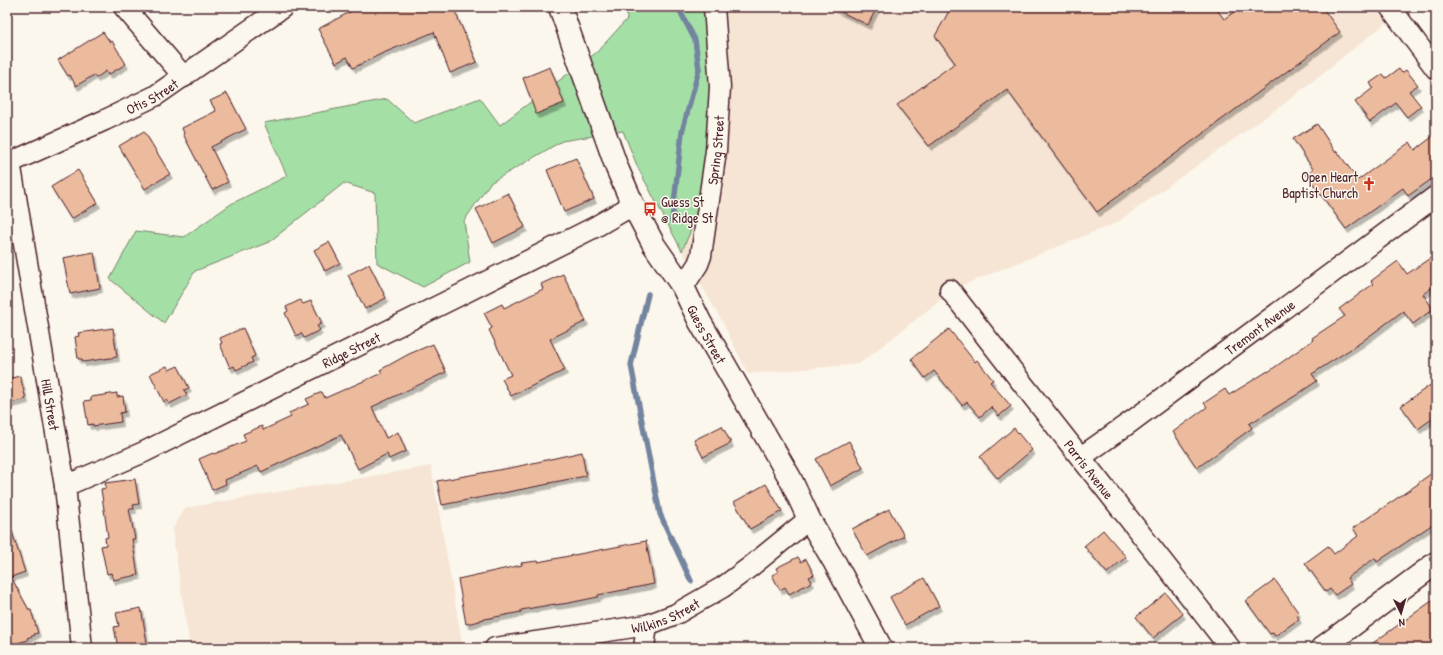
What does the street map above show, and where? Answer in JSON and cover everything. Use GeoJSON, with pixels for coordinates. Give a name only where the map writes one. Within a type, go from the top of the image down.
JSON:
{"type":"FeatureCollection","features":[{"type":"Feature","properties":{"kind":"street"},"geometry":{"type":"LineString","coordinates":[[124,7],[184,77]]}},
{"type":"Feature","properties":{"kind":"street","name":"Otis Street"},"geometry":{"type":"LineString","coordinates":[[9,163],[155,96],[283,7]]}},
{"type":"Feature","properties":{"kind":"street","name":"Guess Street"},"geometry":{"type":"LineString","coordinates":[[560,7],[617,168],[633,205],[654,245],[683,287],[700,322],[790,478],[809,519],[835,562],[881,648]]}},
{"type":"Feature","properties":{"kind":"street","name":"Spring Street"},"geometry":{"type":"LineString","coordinates":[[683,287],[698,264],[701,256],[716,151],[720,87],[714,7]]}},
{"type":"Feature","properties":{"kind":"street"},"geometry":{"type":"LineString","coordinates":[[1390,7],[1436,69]]}},
{"type":"Feature","properties":{"kind":"street","name":"Hill Street"},"geometry":{"type":"LineString","coordinates":[[9,163],[65,486],[82,648]]}},
{"type":"Feature","properties":{"kind":"street","name":"Tremont Avenue"},"geometry":{"type":"LineString","coordinates":[[1081,457],[1436,196]]}},
{"type":"Feature","properties":{"kind":"street","name":"Ridge Street"},"geometry":{"type":"LineString","coordinates":[[65,486],[151,448],[456,298],[595,227],[633,205]]}},
{"type":"Feature","properties":{"kind":"street","name":"Parris Avenue"},"geometry":{"type":"LineString","coordinates":[[950,290],[1230,648]]}},
{"type":"Feature","properties":{"kind":"street","name":"Wilkins Street"},"geometry":{"type":"LineString","coordinates":[[495,648],[647,625],[676,614],[722,587],[750,567],[809,519]]}},
{"type":"Feature","properties":{"kind":"street"},"geometry":{"type":"LineString","coordinates":[[1322,648],[1436,564]]}},
{"type":"Feature","properties":{"kind":"street"},"geometry":{"type":"LineString","coordinates":[[644,648],[647,625]]}},
{"type":"Feature","properties":{"kind":"shaded area"},"geometry":{"type":"Polygon","coordinates":[[[714,7],[1406,7],[1285,103],[1116,223],[956,288],[859,364],[748,374],[723,323],[682,251],[714,176],[714,7]]]}},
{"type":"Feature","properties":{"kind":"shaded area"},"geometry":{"type":"Polygon","coordinates":[[[431,466],[463,648],[190,648],[172,530],[185,508],[431,466]]]}},
{"type":"Feature","properties":{"kind":"green space"},"geometry":{"type":"Polygon","coordinates":[[[626,7],[714,7],[714,176],[682,251],[638,168],[623,131],[562,141],[490,183],[464,221],[470,262],[423,287],[377,263],[375,193],[344,183],[269,242],[195,271],[164,323],[110,279],[136,231],[184,237],[231,204],[287,176],[264,123],[387,99],[414,123],[480,98],[500,125],[597,52],[627,19],[626,7]]]}},
{"type":"Feature","properties":{"kind":"building"},"geometry":{"type":"Polygon","coordinates":[[[359,7],[453,7],[477,62],[450,73],[434,32],[381,54],[353,68],[347,57],[336,63],[318,29],[359,7]]]}},
{"type":"Feature","properties":{"kind":"building"},"geometry":{"type":"Polygon","coordinates":[[[831,7],[877,7],[868,25],[831,7]]]}},
{"type":"Feature","properties":{"kind":"building"},"geometry":{"type":"Polygon","coordinates":[[[955,7],[1215,7],[1224,19],[1241,7],[1322,7],[1340,32],[1097,212],[1007,90],[929,146],[897,105],[955,63],[935,36],[949,11],[955,7]]]}},
{"type":"Feature","properties":{"kind":"building"},"geometry":{"type":"Polygon","coordinates":[[[103,32],[110,42],[112,41],[126,64],[108,75],[106,71],[96,78],[94,75],[76,86],[70,75],[68,76],[58,60],[103,32]]]}},
{"type":"Feature","properties":{"kind":"building"},"geometry":{"type":"Polygon","coordinates":[[[550,67],[564,103],[536,114],[523,78],[550,67]]]}},
{"type":"Feature","properties":{"kind":"building"},"geometry":{"type":"Polygon","coordinates":[[[1399,69],[1402,73],[1406,70],[1418,85],[1409,91],[1421,106],[1407,117],[1396,103],[1370,122],[1355,102],[1373,88],[1370,83],[1383,74],[1386,78],[1399,69]]]}},
{"type":"Feature","properties":{"kind":"building"},"geometry":{"type":"Polygon","coordinates":[[[227,93],[246,129],[211,147],[228,182],[212,190],[183,134],[182,128],[216,111],[210,101],[227,93]]]}},
{"type":"Feature","properties":{"kind":"building","name":"Open Heart Baptist Church"},"geometry":{"type":"Polygon","coordinates":[[[1317,124],[1336,153],[1337,151],[1358,180],[1410,142],[1415,150],[1436,134],[1436,176],[1408,196],[1403,188],[1346,229],[1306,174],[1313,169],[1293,139],[1317,124]]]}},
{"type":"Feature","properties":{"kind":"building"},"geometry":{"type":"Polygon","coordinates":[[[144,131],[170,174],[145,189],[119,146],[144,131]]]}},
{"type":"Feature","properties":{"kind":"building"},"geometry":{"type":"Polygon","coordinates":[[[576,158],[594,199],[564,212],[547,170],[576,158]]]}},
{"type":"Feature","properties":{"kind":"building"},"geometry":{"type":"Polygon","coordinates":[[[78,170],[98,203],[71,219],[51,187],[78,170]]]}},
{"type":"Feature","properties":{"kind":"building"},"geometry":{"type":"Polygon","coordinates":[[[508,193],[525,227],[493,243],[476,209],[508,193]]]}},
{"type":"Feature","properties":{"kind":"building"},"geometry":{"type":"Polygon","coordinates":[[[329,242],[340,263],[325,271],[314,250],[329,242]]]}},
{"type":"Feature","properties":{"kind":"building"},"geometry":{"type":"Polygon","coordinates":[[[94,252],[100,288],[70,294],[63,258],[94,252]]]}},
{"type":"Feature","properties":{"kind":"building"},"geometry":{"type":"Polygon","coordinates":[[[1436,254],[1436,285],[1423,294],[1433,309],[1413,324],[1403,311],[1360,343],[1312,374],[1317,381],[1249,424],[1252,428],[1197,468],[1173,432],[1207,407],[1204,403],[1225,389],[1229,395],[1268,372],[1313,340],[1312,338],[1345,316],[1339,309],[1373,284],[1371,281],[1398,261],[1407,274],[1436,254]]]}},
{"type":"Feature","properties":{"kind":"building"},"geometry":{"type":"Polygon","coordinates":[[[369,264],[386,298],[365,309],[348,275],[369,264]]]}},
{"type":"Feature","properties":{"kind":"building"},"geometry":{"type":"Polygon","coordinates":[[[563,274],[586,321],[550,339],[565,370],[511,396],[502,379],[511,375],[489,330],[492,328],[484,313],[502,304],[504,308],[543,289],[541,284],[563,274]]]}},
{"type":"Feature","properties":{"kind":"building"},"geometry":{"type":"Polygon","coordinates":[[[300,300],[303,304],[311,301],[322,323],[317,326],[320,330],[304,338],[301,333],[296,336],[285,313],[288,311],[286,307],[300,300]]]}},
{"type":"Feature","properties":{"kind":"building"},"geometry":{"type":"Polygon","coordinates":[[[113,328],[117,357],[83,362],[82,359],[78,359],[75,337],[79,336],[78,333],[113,328]]]}},
{"type":"Feature","properties":{"kind":"building"},"geometry":{"type":"Polygon","coordinates":[[[243,328],[255,356],[251,358],[253,362],[236,370],[234,366],[230,368],[220,344],[222,343],[220,338],[243,328]]]}},
{"type":"Feature","properties":{"kind":"building"},"geometry":{"type":"Polygon","coordinates":[[[949,329],[975,362],[977,360],[993,380],[990,382],[1011,406],[999,416],[991,407],[980,417],[967,402],[962,405],[934,371],[925,378],[911,359],[949,329]]]}},
{"type":"Feature","properties":{"kind":"building"},"geometry":{"type":"Polygon","coordinates":[[[433,344],[446,372],[372,407],[386,438],[398,432],[406,451],[389,459],[387,454],[358,469],[341,435],[261,472],[258,466],[225,480],[226,484],[212,490],[199,459],[246,441],[243,434],[262,426],[263,430],[291,417],[289,413],[309,404],[306,399],[322,392],[325,398],[382,373],[380,370],[409,354],[433,344]]]}},
{"type":"Feature","properties":{"kind":"building"},"geometry":{"type":"Polygon","coordinates":[[[167,366],[169,370],[178,366],[189,388],[184,390],[187,395],[169,404],[167,400],[164,402],[150,374],[167,366]]]}},
{"type":"Feature","properties":{"kind":"building"},"geometry":{"type":"Polygon","coordinates":[[[20,376],[26,399],[7,404],[7,379],[20,376]]]}},
{"type":"Feature","properties":{"kind":"building"},"geometry":{"type":"Polygon","coordinates":[[[1436,381],[1436,416],[1418,429],[1401,406],[1436,381]]]}},
{"type":"Feature","properties":{"kind":"building"},"geometry":{"type":"Polygon","coordinates":[[[117,393],[117,397],[123,396],[125,412],[120,413],[121,422],[93,426],[93,424],[88,425],[84,401],[91,400],[91,397],[117,393]]]}},
{"type":"Feature","properties":{"kind":"building"},"geometry":{"type":"Polygon","coordinates":[[[722,426],[731,443],[703,457],[694,440],[722,426]]]}},
{"type":"Feature","properties":{"kind":"building"},"geometry":{"type":"Polygon","coordinates":[[[1014,428],[1032,450],[998,479],[980,457],[1014,428]]]}},
{"type":"Feature","properties":{"kind":"building"},"geometry":{"type":"Polygon","coordinates":[[[849,441],[863,468],[830,486],[816,459],[849,441]]]}},
{"type":"Feature","properties":{"kind":"building"},"geometry":{"type":"Polygon","coordinates":[[[582,452],[586,476],[442,505],[437,481],[515,467],[582,452]]]}},
{"type":"Feature","properties":{"kind":"building"},"geometry":{"type":"Polygon","coordinates":[[[1436,470],[1436,522],[1377,562],[1375,558],[1347,578],[1351,584],[1335,595],[1330,589],[1326,592],[1305,563],[1328,546],[1334,554],[1358,536],[1353,528],[1436,470]]]}},
{"type":"Feature","properties":{"kind":"building"},"geometry":{"type":"Polygon","coordinates":[[[135,479],[139,504],[133,505],[134,509],[129,509],[135,539],[132,539],[138,575],[113,580],[111,573],[107,574],[101,546],[106,545],[105,538],[108,537],[101,489],[106,488],[105,483],[135,479]]]}},
{"type":"Feature","properties":{"kind":"building"},"geometry":{"type":"Polygon","coordinates":[[[766,484],[782,511],[750,529],[734,502],[766,484]]]}},
{"type":"Feature","properties":{"kind":"building"},"geometry":{"type":"Polygon","coordinates":[[[889,509],[904,536],[867,556],[852,529],[889,509]]]}},
{"type":"Feature","properties":{"kind":"building"},"geometry":{"type":"Polygon","coordinates":[[[10,526],[25,572],[11,577],[29,610],[31,610],[38,633],[27,638],[28,640],[7,645],[7,527],[10,526]]]}},
{"type":"Feature","properties":{"kind":"building"},"geometry":{"type":"Polygon","coordinates":[[[1103,530],[1126,557],[1107,573],[1084,546],[1103,530]]]}},
{"type":"Feature","properties":{"kind":"building"},"geometry":{"type":"Polygon","coordinates":[[[646,541],[654,584],[598,595],[598,597],[569,603],[521,610],[521,612],[466,624],[458,579],[522,565],[521,563],[538,562],[646,541]]]}},
{"type":"Feature","properties":{"kind":"building"},"geometry":{"type":"Polygon","coordinates":[[[798,557],[801,562],[806,559],[814,575],[809,577],[812,582],[789,594],[785,587],[780,590],[772,575],[778,572],[776,568],[798,557]]]}},
{"type":"Feature","properties":{"kind":"building"},"geometry":{"type":"Polygon","coordinates":[[[924,578],[939,606],[905,625],[890,597],[924,578]]]}},
{"type":"Feature","properties":{"kind":"building"},"geometry":{"type":"Polygon","coordinates":[[[1275,580],[1298,612],[1296,614],[1299,619],[1275,636],[1273,633],[1270,634],[1246,601],[1275,580]]]}},
{"type":"Feature","properties":{"kind":"building"},"geometry":{"type":"Polygon","coordinates":[[[1166,593],[1183,614],[1153,638],[1136,617],[1166,593]]]}},
{"type":"Feature","properties":{"kind":"building"},"geometry":{"type":"Polygon","coordinates":[[[1436,598],[1436,648],[1366,648],[1436,598]]]}},
{"type":"Feature","properties":{"kind":"building"},"geometry":{"type":"Polygon","coordinates":[[[141,608],[148,648],[118,648],[114,627],[119,626],[116,613],[141,608]]]}},
{"type":"Feature","properties":{"kind":"waterway"},"geometry":{"type":"LineString","coordinates":[[672,221],[682,132],[699,69],[695,40],[678,7]]}},
{"type":"Feature","properties":{"kind":"waterway"},"geometry":{"type":"LineString","coordinates":[[648,294],[631,365],[660,514],[691,581]]}},
{"type":"Feature","properties":{"kind":"place","name":"Open Heart Baptist Church"},"geometry":{"type":"Point","coordinates":[1369,184]}},
{"type":"Feature","properties":{"kind":"place","name":"Guess St @ Ridge St"},"geometry":{"type":"Point","coordinates":[650,209]}}]}
